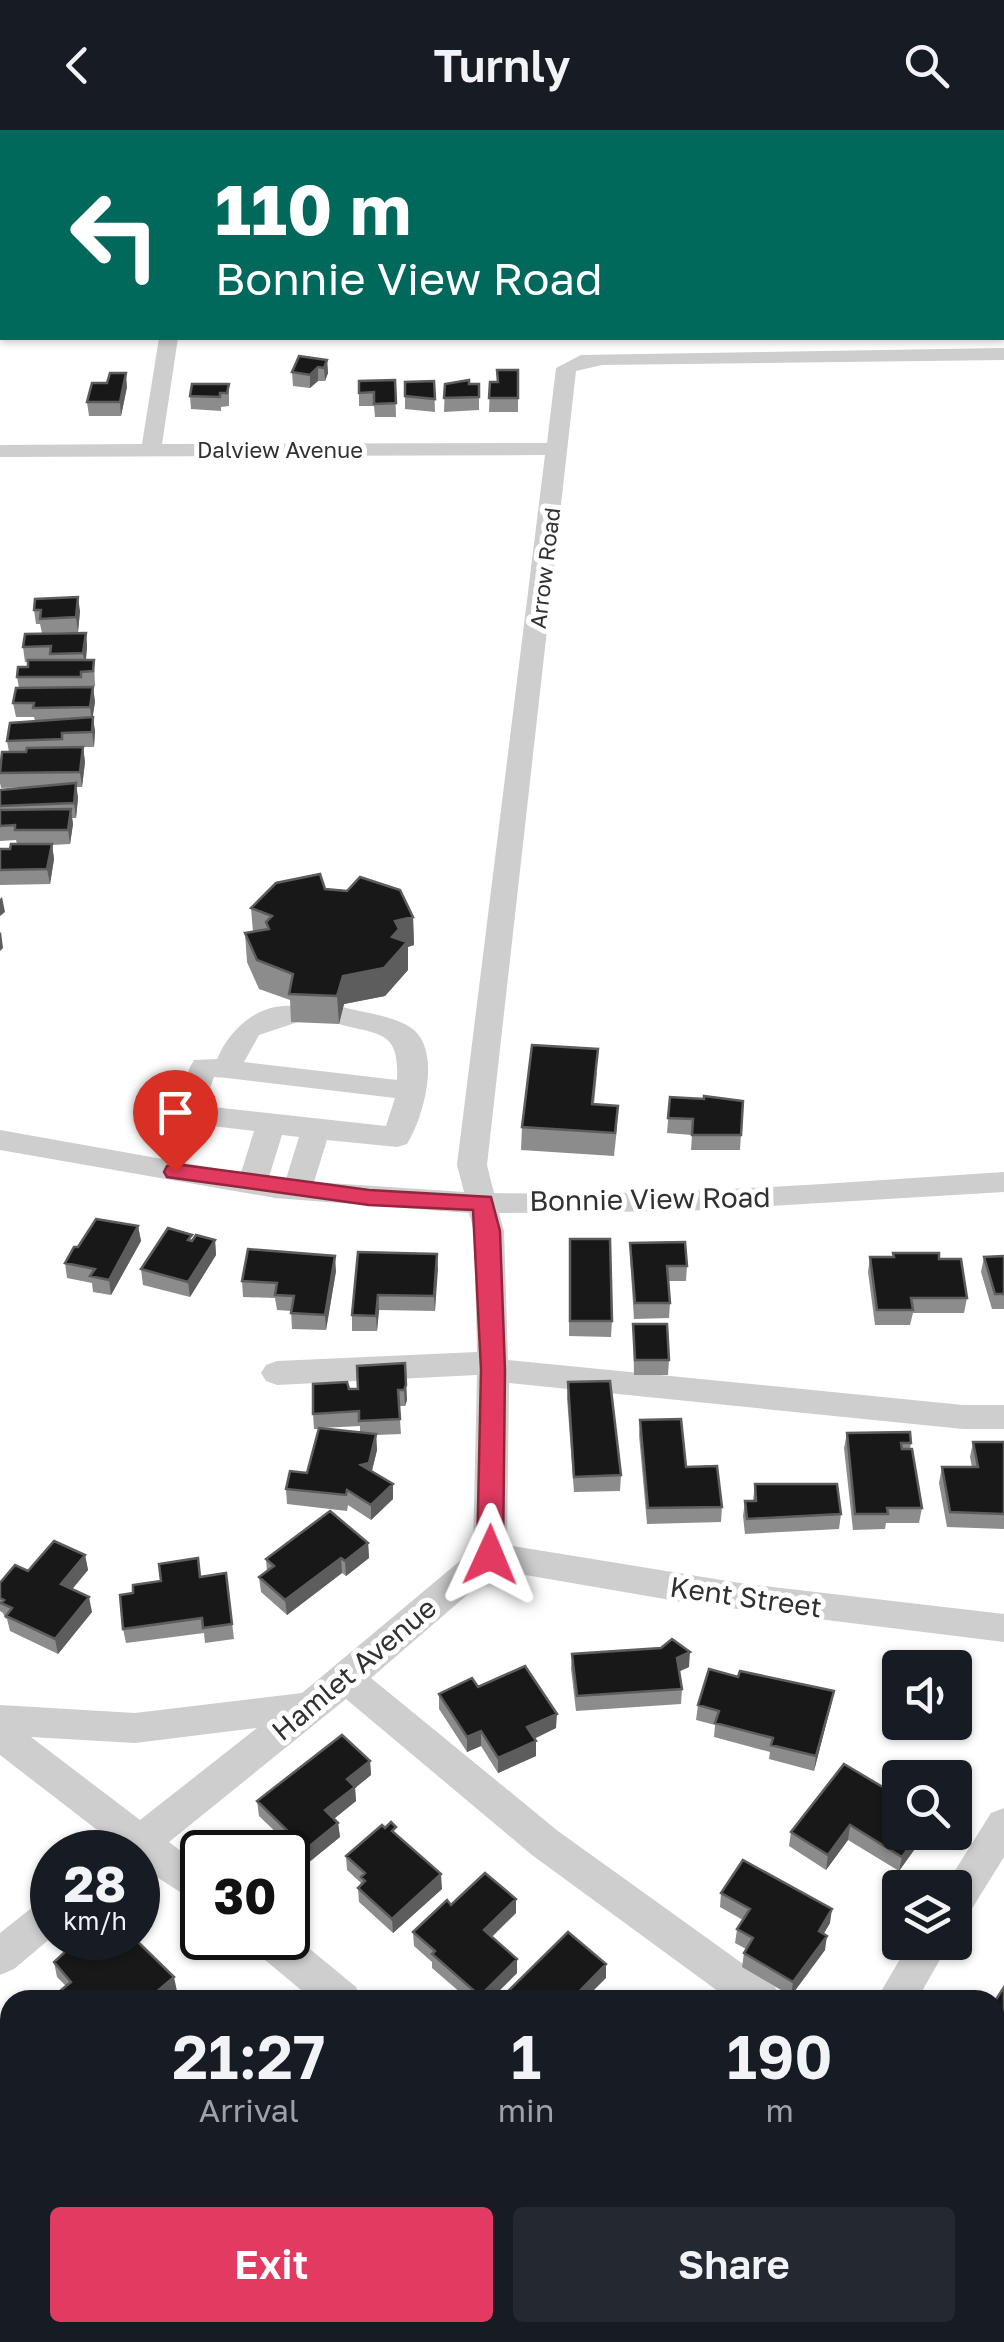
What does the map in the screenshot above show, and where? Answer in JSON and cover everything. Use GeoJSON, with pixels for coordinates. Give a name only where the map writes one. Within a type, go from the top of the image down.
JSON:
{"type":"FeatureCollection","features":[{"type":"Feature","properties":{"kind":"street"},"geometry":{"type":"LineString","coordinates":[[151,450],[168,340]]}},
{"type":"Feature","properties":{"kind":"street","name":"Arrow Road"},"geometry":{"type":"LineString","coordinates":[[483,1202],[472,1165],[566,368],[581,361],[1004,354]]}},
{"type":"Feature","properties":{"kind":"street","name":"Dalview Avenue"},"geometry":{"type":"LineString","coordinates":[[0,451],[559,449]]}},
{"type":"Feature","properties":{"kind":"street"},"geometry":{"type":"LineString","coordinates":[[228,1069],[237,1038],[256,1022],[294,1014]]}},
{"type":"Feature","properties":{"kind":"street"},"geometry":{"type":"LineString","coordinates":[[342,1016],[400,1034],[414,1050],[411,1090],[397,1137],[187,1113],[204,1067],[411,1090]]}},
{"type":"Feature","properties":{"kind":"street"},"geometry":{"type":"LineString","coordinates":[[252,1184],[271,1124]]}},
{"type":"Feature","properties":{"kind":"street"},"geometry":{"type":"LineString","coordinates":[[297,1190],[316,1128]]}},
{"type":"Feature","properties":{"kind":"street","name":"Bonnie View Road"},"geometry":{"type":"LineString","coordinates":[[0,1140],[297,1190],[483,1202],[700,1202],[1004,1182]]}},
{"type":"Feature","properties":{"kind":"street"},"geometry":{"type":"LineString","coordinates":[[483,1202],[488,1231],[492,1367],[490,1555]]}},
{"type":"Feature","properties":{"kind":"street"},"geometry":{"type":"LineString","coordinates":[[277,1374],[492,1367],[963,1417],[1004,1417]]}},
{"type":"Feature","properties":{"kind":"street","name":"Kent Street"},"geometry":{"type":"LineString","coordinates":[[490,1555],[576,1573],[1004,1628]]}},
{"type":"Feature","properties":{"kind":"street","name":"Hamlet Avenue"},"geometry":{"type":"LineString","coordinates":[[155,1830],[346,1678],[490,1555]]}},
{"type":"Feature","properties":{"kind":"street"},"geometry":{"type":"LineString","coordinates":[[346,1678],[544,1842],[747,1990]]}},
{"type":"Feature","properties":{"kind":"street"},"geometry":{"type":"LineString","coordinates":[[0,1720],[135,1728],[309,1707]]}},
{"type":"Feature","properties":{"kind":"street"},"geometry":{"type":"LineString","coordinates":[[0,1734],[114,1830]]}},
{"type":"Feature","properties":{"kind":"street"},"geometry":{"type":"LineString","coordinates":[[972,1876],[1004,1824]]}},
{"type":"Feature","properties":{"kind":"street"},"geometry":{"type":"LineString","coordinates":[[0,1957],[30,1932]]}},
{"type":"Feature","properties":{"kind":"street"},"geometry":{"type":"LineString","coordinates":[[293,1960],[330,1990]]}},
{"type":"Feature","properties":{"kind":"street"},"geometry":{"type":"LineString","coordinates":[[902,1990],[920,1960]]}},
{"type":"Feature","properties":{"kind":"building"},"geometry":{"type":"Polygon","coordinates":[[[299,356],[327,360],[324,368],[318,367],[310,375],[292,372],[299,356]]]}},
{"type":"Feature","properties":{"kind":"building"},"geometry":{"type":"Polygon","coordinates":[[[497,370],[518,370],[518,398],[489,398],[490,382],[498,382],[497,370]]]}},
{"type":"Feature","properties":{"kind":"building"},"geometry":{"type":"Polygon","coordinates":[[[110,373],[126,373],[120,402],[87,402],[92,383],[107,383],[110,373]]]}},
{"type":"Feature","properties":{"kind":"building"},"geometry":{"type":"Polygon","coordinates":[[[395,380],[396,403],[374,404],[374,392],[359,393],[359,381],[395,380]]]}},
{"type":"Feature","properties":{"kind":"building"},"geometry":{"type":"Polygon","coordinates":[[[469,380],[469,384],[479,384],[479,397],[444,398],[445,384],[469,380]]]}},
{"type":"Feature","properties":{"kind":"building"},"geometry":{"type":"Polygon","coordinates":[[[434,381],[435,399],[405,396],[405,382],[434,381]]]}},
{"type":"Feature","properties":{"kind":"building"},"geometry":{"type":"Polygon","coordinates":[[[192,384],[229,384],[227,393],[220,393],[220,397],[190,396],[192,384]]]}},
{"type":"Feature","properties":{"kind":"building"},"geometry":{"type":"Polygon","coordinates":[[[78,597],[76,617],[40,619],[41,610],[34,610],[35,599],[78,597]]]}},
{"type":"Feature","properties":{"kind":"building"},"geometry":{"type":"Polygon","coordinates":[[[86,633],[83,653],[50,654],[51,646],[23,647],[25,634],[86,633]]]}},
{"type":"Feature","properties":{"kind":"building"},"geometry":{"type":"Polygon","coordinates":[[[28,660],[94,660],[93,671],[81,672],[81,677],[17,677],[18,667],[28,667],[28,660]]]}},
{"type":"Feature","properties":{"kind":"building"},"geometry":{"type":"Polygon","coordinates":[[[93,687],[90,707],[33,708],[34,703],[13,703],[16,688],[93,687]]]}},
{"type":"Feature","properties":{"kind":"building"},"geometry":{"type":"Polygon","coordinates":[[[93,717],[92,732],[62,733],[62,739],[7,741],[10,723],[93,717]]]}},
{"type":"Feature","properties":{"kind":"building"},"geometry":{"type":"Polygon","coordinates":[[[83,747],[80,772],[0,773],[2,752],[83,747]]]}},
{"type":"Feature","properties":{"kind":"building"},"geometry":{"type":"Polygon","coordinates":[[[76,783],[74,803],[0,806],[0,790],[76,783]]]}},
{"type":"Feature","properties":{"kind":"building"},"geometry":{"type":"Polygon","coordinates":[[[71,809],[68,830],[15,830],[15,825],[0,826],[0,810],[71,809]]]}},
{"type":"Feature","properties":{"kind":"building"},"geometry":{"type":"Polygon","coordinates":[[[11,844],[52,844],[47,869],[0,870],[0,849],[10,849],[11,844]]]}},
{"type":"Feature","properties":{"kind":"building"},"geometry":{"type":"Polygon","coordinates":[[[320,874],[325,889],[347,891],[360,877],[400,890],[413,917],[395,921],[399,929],[392,937],[407,942],[384,968],[343,976],[337,996],[289,994],[293,974],[257,960],[245,933],[269,929],[266,922],[272,916],[251,908],[276,883],[320,874]]]}},
{"type":"Feature","properties":{"kind":"building"},"geometry":{"type":"Polygon","coordinates":[[[532,1045],[598,1049],[592,1104],[618,1106],[615,1133],[522,1127],[532,1045]]]}},
{"type":"Feature","properties":{"kind":"building"},"geometry":{"type":"Polygon","coordinates":[[[670,1097],[743,1101],[741,1135],[692,1135],[693,1119],[668,1118],[670,1097]]]}},
{"type":"Feature","properties":{"kind":"building"},"geometry":{"type":"Polygon","coordinates":[[[96,1219],[138,1226],[109,1280],[90,1276],[95,1269],[65,1263],[96,1219]]]}},
{"type":"Feature","properties":{"kind":"building"},"geometry":{"type":"Polygon","coordinates":[[[168,1228],[192,1235],[188,1240],[196,1235],[215,1240],[188,1282],[141,1269],[168,1228]]]}},
{"type":"Feature","properties":{"kind":"building"},"geometry":{"type":"Polygon","coordinates":[[[570,1239],[610,1239],[612,1321],[570,1321],[570,1239]]]}},
{"type":"Feature","properties":{"kind":"building"},"geometry":{"type":"Polygon","coordinates":[[[685,1242],[687,1266],[667,1266],[670,1303],[635,1303],[630,1243],[685,1242]]]}},
{"type":"Feature","properties":{"kind":"building"},"geometry":{"type":"Polygon","coordinates":[[[248,1249],[335,1256],[325,1315],[291,1313],[294,1296],[275,1295],[277,1283],[242,1281],[248,1249]]]}},
{"type":"Feature","properties":{"kind":"building"},"geometry":{"type":"Polygon","coordinates":[[[358,1252],[437,1254],[434,1296],[378,1295],[376,1316],[352,1315],[358,1252]]]}},
{"type":"Feature","properties":{"kind":"building"},"geometry":{"type":"Polygon","coordinates":[[[893,1253],[939,1253],[939,1259],[961,1259],[967,1298],[911,1298],[913,1310],[877,1310],[870,1257],[894,1257],[893,1253]]]}},
{"type":"Feature","properties":{"kind":"building"},"geometry":{"type":"Polygon","coordinates":[[[1004,1256],[1004,1294],[995,1294],[984,1257],[1004,1256]]]}},
{"type":"Feature","properties":{"kind":"building"},"geometry":{"type":"Polygon","coordinates":[[[633,1324],[667,1324],[669,1360],[635,1360],[633,1324]]]}},
{"type":"Feature","properties":{"kind":"building"},"geometry":{"type":"Polygon","coordinates":[[[405,1363],[406,1385],[404,1390],[398,1390],[400,1419],[359,1421],[359,1411],[313,1414],[313,1384],[347,1382],[349,1389],[358,1389],[357,1366],[405,1363]]]}},
{"type":"Feature","properties":{"kind":"building"},"geometry":{"type":"Polygon","coordinates":[[[610,1381],[621,1475],[574,1477],[568,1382],[610,1381]]]}},
{"type":"Feature","properties":{"kind":"building"},"geometry":{"type":"Polygon","coordinates":[[[681,1419],[686,1467],[717,1466],[722,1507],[648,1508],[640,1420],[681,1419]]]}},
{"type":"Feature","properties":{"kind":"building"},"geometry":{"type":"Polygon","coordinates":[[[319,1428],[376,1434],[369,1463],[361,1465],[393,1484],[371,1505],[347,1490],[346,1495],[286,1489],[290,1471],[307,1473],[319,1428]]]}},
{"type":"Feature","properties":{"kind":"building"},"geometry":{"type":"Polygon","coordinates":[[[910,1432],[911,1443],[901,1443],[902,1449],[912,1449],[922,1508],[887,1508],[888,1514],[855,1514],[847,1433],[910,1432]]]}},
{"type":"Feature","properties":{"kind":"building"},"geometry":{"type":"Polygon","coordinates":[[[973,1442],[1004,1442],[1004,1514],[950,1512],[942,1467],[978,1467],[973,1442]]]}},
{"type":"Feature","properties":{"kind":"building"},"geometry":{"type":"Polygon","coordinates":[[[755,1484],[837,1484],[841,1514],[747,1519],[745,1501],[756,1501],[755,1484]]]}},
{"type":"Feature","properties":{"kind":"building"},"geometry":{"type":"Polygon","coordinates":[[[330,1511],[368,1543],[285,1600],[259,1577],[274,1566],[266,1559],[330,1511]]]}},
{"type":"Feature","properties":{"kind":"building"},"geometry":{"type":"Polygon","coordinates":[[[54,1541],[85,1555],[61,1584],[89,1597],[55,1639],[6,1616],[12,1608],[1,1603],[4,1600],[0,1598],[0,1583],[15,1565],[28,1571],[54,1541]]]}},
{"type":"Feature","properties":{"kind":"building"},"geometry":{"type":"Polygon","coordinates":[[[198,1558],[200,1577],[226,1573],[232,1624],[203,1628],[202,1618],[123,1629],[120,1595],[133,1593],[133,1585],[161,1581],[159,1564],[198,1558]]]}},
{"type":"Feature","properties":{"kind":"building"},"geometry":{"type":"Polygon","coordinates":[[[672,1639],[690,1652],[677,1658],[682,1689],[577,1696],[572,1654],[661,1648],[672,1639]]]}},
{"type":"Feature","properties":{"kind":"building"},"geometry":{"type":"Polygon","coordinates":[[[525,1666],[557,1714],[527,1727],[536,1741],[498,1758],[481,1731],[467,1737],[439,1694],[472,1678],[478,1687],[525,1666]]]}},
{"type":"Feature","properties":{"kind":"building"},"geometry":{"type":"Polygon","coordinates":[[[709,1669],[738,1677],[740,1671],[834,1691],[816,1756],[771,1745],[773,1738],[715,1723],[719,1711],[698,1705],[709,1669]]]}},
{"type":"Feature","properties":{"kind":"building"},"geometry":{"type":"Polygon","coordinates":[[[342,1735],[370,1761],[347,1779],[355,1787],[325,1810],[338,1823],[310,1846],[310,1830],[287,1830],[257,1801],[342,1735]]]}},
{"type":"Feature","properties":{"kind":"building"},"geometry":{"type":"Polygon","coordinates":[[[844,1764],[882,1787],[882,1845],[850,1825],[828,1855],[791,1832],[844,1764]]]}},
{"type":"Feature","properties":{"kind":"building"},"geometry":{"type":"Polygon","coordinates":[[[391,1822],[396,1827],[392,1831],[441,1874],[392,1919],[358,1888],[365,1881],[361,1877],[365,1873],[346,1856],[382,1825],[385,1828],[391,1822]]]}},
{"type":"Feature","properties":{"kind":"building"},"geometry":{"type":"Polygon","coordinates":[[[743,1860],[832,1909],[819,1931],[827,1936],[793,1982],[744,1953],[753,1938],[737,1929],[750,1909],[721,1893],[743,1860]]]}},
{"type":"Feature","properties":{"kind":"building"},"geometry":{"type":"Polygon","coordinates":[[[485,1873],[516,1899],[484,1930],[517,1959],[486,1990],[473,1990],[413,1932],[447,1900],[451,1905],[485,1873]]]}},
{"type":"Feature","properties":{"kind":"building"},"geometry":{"type":"Polygon","coordinates":[[[568,1932],[606,1964],[581,1990],[509,1990],[568,1932]]]}},
{"type":"Feature","properties":{"kind":"building"},"geometry":{"type":"Polygon","coordinates":[[[56,1960],[157,1960],[174,1977],[159,1990],[61,1990],[71,1982],[56,1960]]]}},
{"type":"Feature","properties":{"kind":"route"},"geometry":{"type":"LineString","coordinates":[[175,1172],[369,1198],[483,1202],[488,1231],[493,1370],[490,1555]]}}]}
